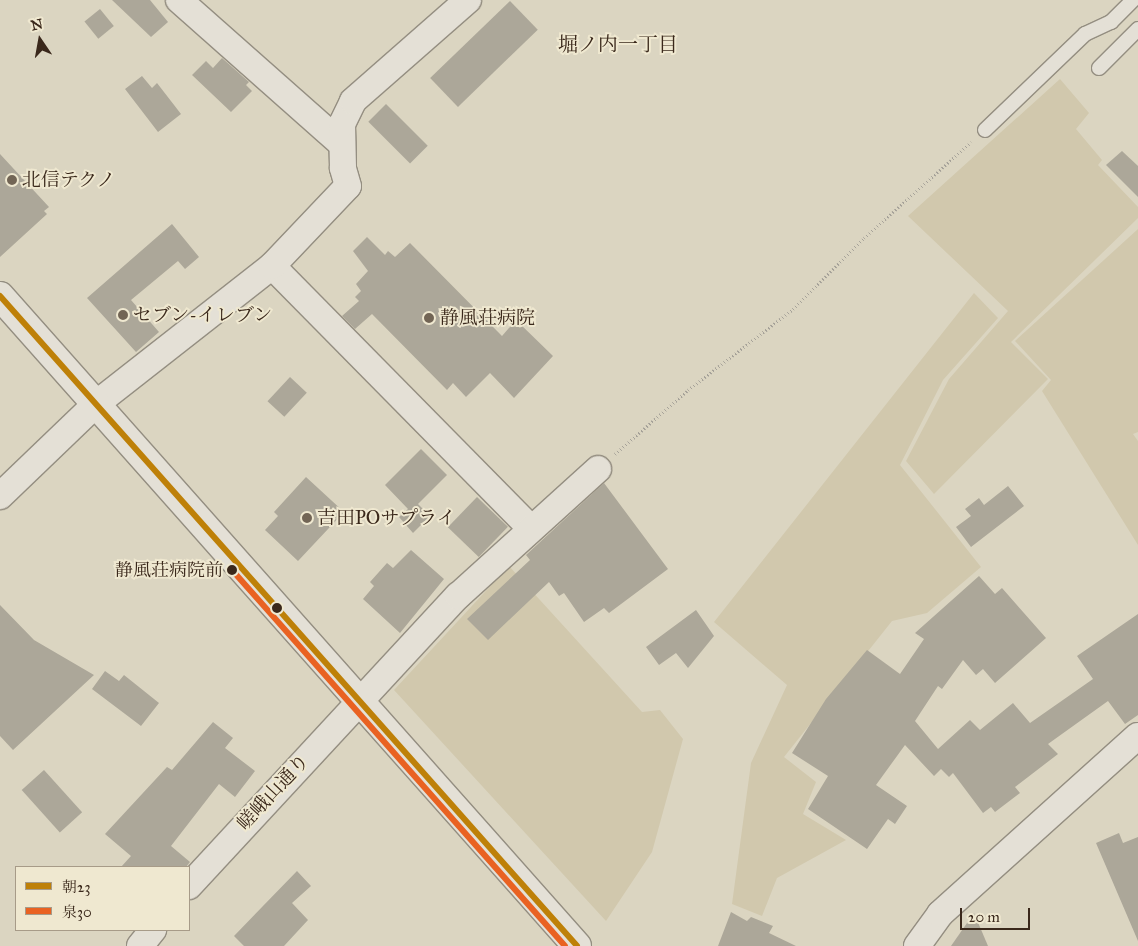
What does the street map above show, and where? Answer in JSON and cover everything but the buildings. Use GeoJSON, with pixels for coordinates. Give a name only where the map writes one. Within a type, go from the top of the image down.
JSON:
{"type":"FeatureCollection","features":[{"type":"Feature","properties":{"kind":"street"},"geometry":{"type":"LineString","coordinates":[[179,0],[342,144]]}},
{"type":"Feature","properties":{"kind":"street"},"geometry":{"type":"LineString","coordinates":[[0,496],[96,404],[272,266],[348,186],[343,168],[342,124],[353,101],[468,0]]}},
{"type":"Feature","properties":{"kind":"street"},"geometry":{"type":"LineString","coordinates":[[272,266],[531,529]]}},
{"type":"Feature","properties":{"kind":"street"},"geometry":{"type":"LineString","coordinates":[[0,296],[577,946]]}},
{"type":"Feature","properties":{"kind":"street","name":"嵯峨山通り"},"geometry":{"type":"LineString","coordinates":[[190,885],[458,596],[598,469]]}},
{"type":"Feature","properties":{"kind":"street"},"geometry":{"type":"LineString","coordinates":[[916,946],[940,914],[1138,736]]}},
{"type":"Feature","properties":{"kind":"street"},"geometry":{"type":"LineString","coordinates":[[140,946],[152,931]]}},
{"type":"Feature","properties":{"kind":"lane"},"geometry":{"type":"LineString","coordinates":[[984,130],[1085,34],[1111,22],[1133,0]]}},
{"type":"Feature","properties":{"kind":"lane"},"geometry":{"type":"LineString","coordinates":[[1100,68],[1138,28]]}},
{"type":"Feature","properties":{"kind":"path"},"geometry":{"type":"LineString","coordinates":[[598,469],[688,390],[793,309],[864,238],[984,130]]}},
{"type":"Feature","properties":{"kind":"shaded area"},"geometry":{"type":"Polygon","coordinates":[[[1060,79],[1089,113],[1076,129],[1102,160],[1098,165],[1138,207],[1138,218],[1011,342],[1048,379],[934,494],[906,461],[949,379],[1008,311],[908,216],[1060,79]]]}},
{"type":"Feature","properties":{"kind":"shaded area"},"geometry":{"type":"Polygon","coordinates":[[[1138,229],[1138,432],[1133,434],[1138,441],[1138,545],[1042,391],[1051,380],[1015,341],[1138,229]]]}},
{"type":"Feature","properties":{"kind":"shaded area"},"geometry":{"type":"Polygon","coordinates":[[[974,293],[998,318],[943,380],[900,465],[981,567],[927,613],[892,621],[784,757],[816,782],[803,814],[846,840],[777,878],[762,916],[732,904],[751,763],[787,685],[714,622],[974,293]]]}},
{"type":"Feature","properties":{"kind":"shaded area"},"geometry":{"type":"Polygon","coordinates":[[[509,566],[642,712],[660,710],[683,739],[652,852],[606,921],[394,690],[509,566]]]}},
{"type":"Feature","properties":{"kind":"transit line","name":"朝23"},"geometry":{"type":"LineString","coordinates":[[0,296],[577,946]]}},
{"type":"Feature","properties":{"kind":"transit line","name":"泉30"},"geometry":{"type":"LineString","coordinates":[[232,570],[565,946]]}},
{"type":"Feature","properties":{"kind":"place","name":"北信テクノ"},"geometry":{"type":"Point","coordinates":[12,180]}},
{"type":"Feature","properties":{"kind":"place","name":"セブン-イレブン"},"geometry":{"type":"Point","coordinates":[123,315]}},
{"type":"Feature","properties":{"kind":"place","name":"静風荘病院"},"geometry":{"type":"Point","coordinates":[429,318]}},
{"type":"Feature","properties":{"kind":"place","name":"吉田POサプライ"},"geometry":{"type":"Point","coordinates":[307,518]}},
{"type":"Feature","properties":{"kind":"place","name":"静風荘病院前"},"geometry":{"type":"Point","coordinates":[232,570]}},
{"type":"Feature","properties":{"kind":"district","name":"堀ノ内一丁目"},"geometry":{"type":"Point","coordinates":[618,44]}}]}
